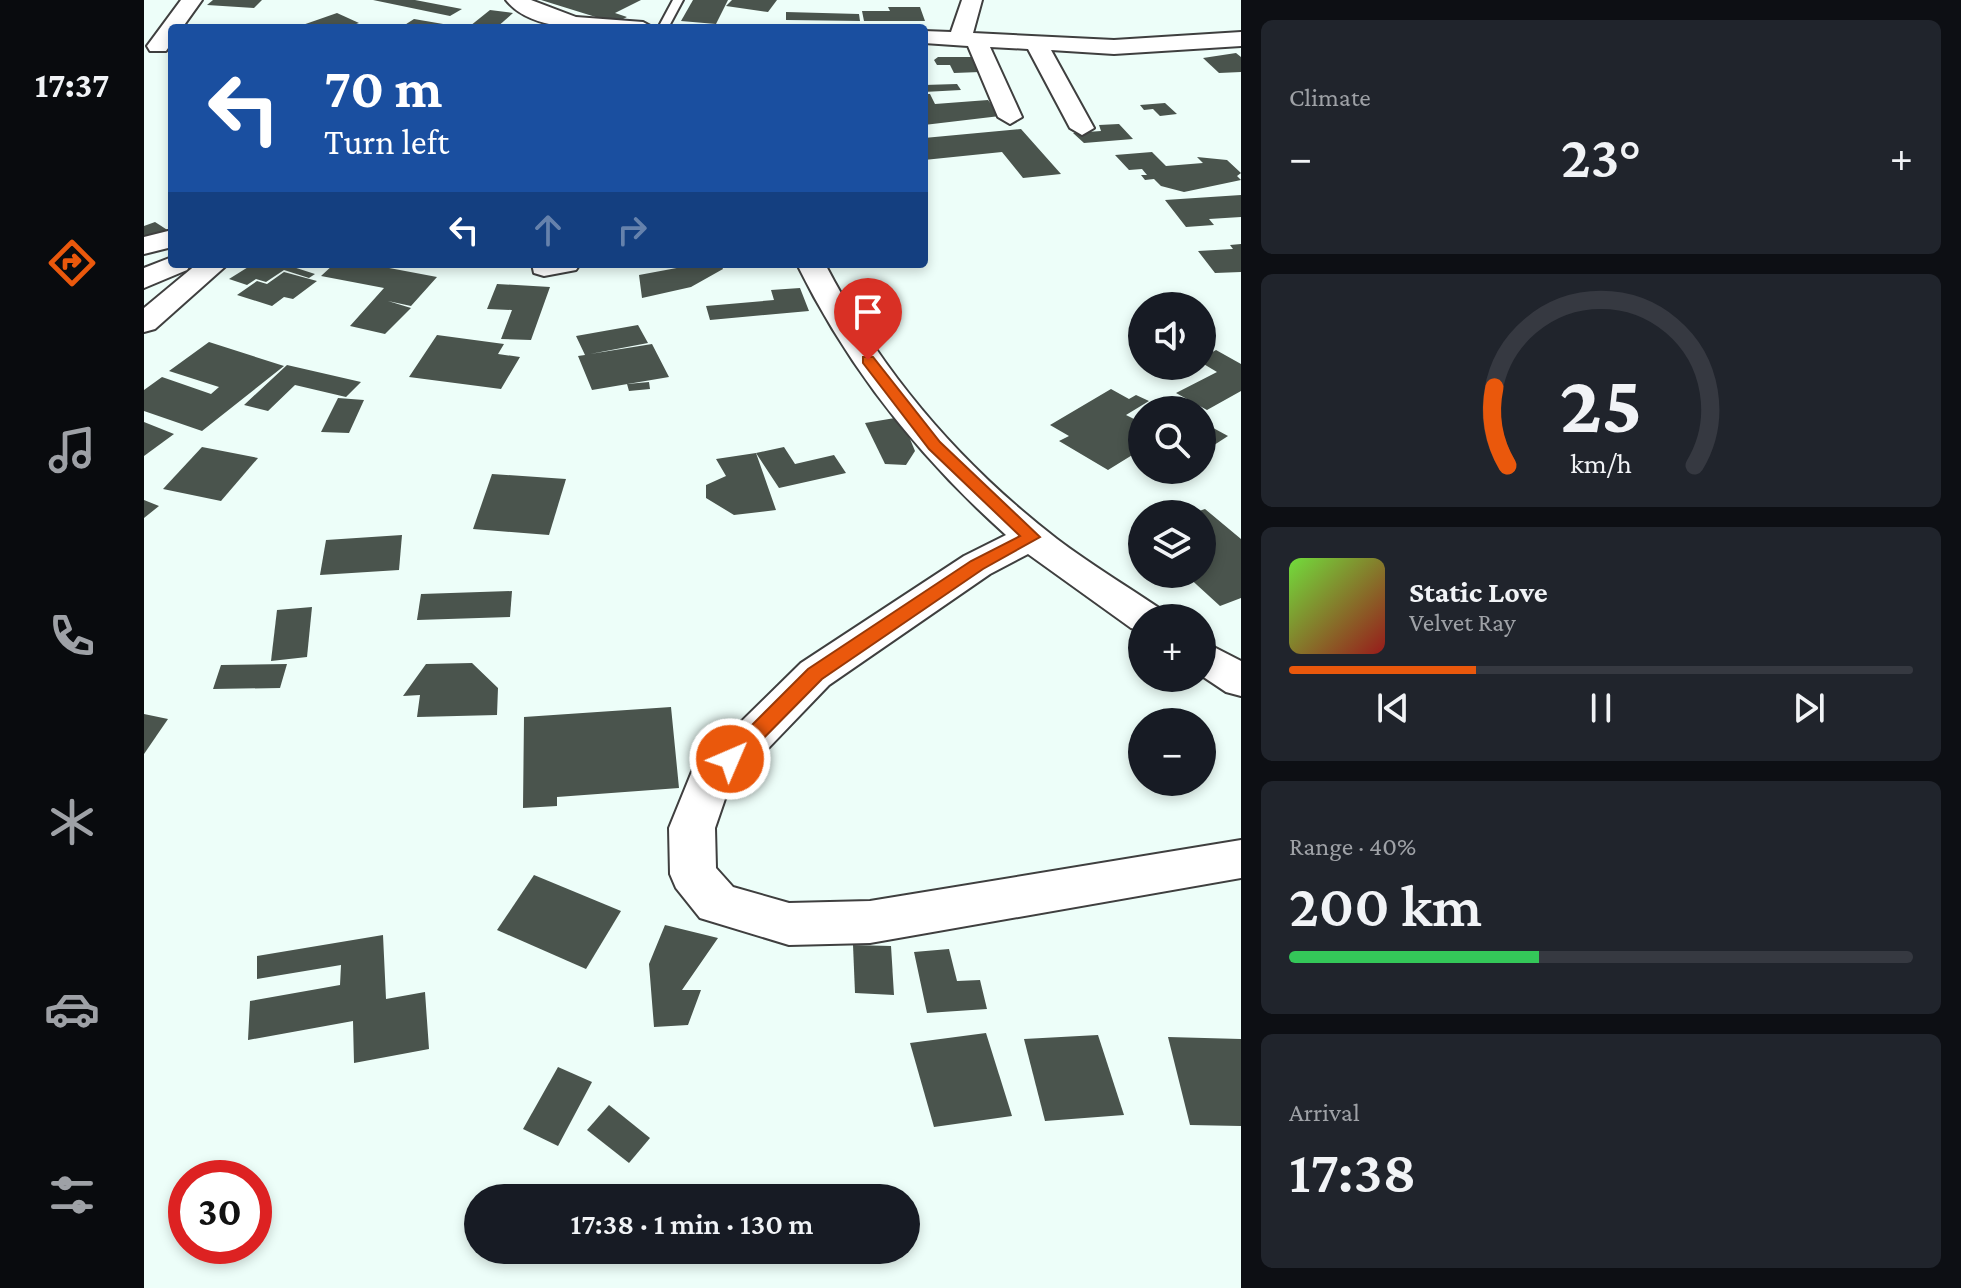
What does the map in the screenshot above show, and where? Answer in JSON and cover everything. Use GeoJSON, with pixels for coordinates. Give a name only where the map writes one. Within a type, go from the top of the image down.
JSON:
{"type":"FeatureCollection","features":[{"type":"Feature","properties":{"kind":"street"},"geometry":{"type":"LineString","coordinates":[[174,24],[192,0]]}},
{"type":"Feature","properties":{"kind":"street"},"geometry":{"type":"LineString","coordinates":[[516,0],[538,15],[596,24]]}},
{"type":"Feature","properties":{"kind":"street"},"geometry":{"type":"LineString","coordinates":[[972,0],[968,40],[1010,117]]}},
{"type":"Feature","properties":{"kind":"street"},"geometry":{"type":"LineString","coordinates":[[521,24],[538,15]]}},
{"type":"Feature","properties":{"kind":"street"},"geometry":{"type":"LineString","coordinates":[[158,46],[168,32]]}},
{"type":"Feature","properties":{"kind":"street"},"geometry":{"type":"LineString","coordinates":[[928,37],[1114,47],[1241,39]]}},
{"type":"Feature","properties":{"kind":"street"},"geometry":{"type":"LineString","coordinates":[[1037,45],[1082,128]]}},
{"type":"Feature","properties":{"kind":"street"},"geometry":{"type":"LineString","coordinates":[[144,246],[168,239]]}},
{"type":"Feature","properties":{"kind":"street"},"geometry":{"type":"LineString","coordinates":[[144,279],[168,268]]}},
{"type":"Feature","properties":{"kind":"street"},"geometry":{"type":"LineString","coordinates":[[144,323],[209,268]]}},
{"type":"Feature","properties":{"kind":"street"},"geometry":{"type":"LineString","coordinates":[[813,268],[833,311],[935,445],[1031,537],[1128,606]]}},
{"type":"Feature","properties":{"kind":"street"},"geometry":{"type":"LineString","coordinates":[[1031,537],[977,565],[815,674],[709,781],[692,828],[693,874],[717,903],[789,924],[857,923],[1241,859]]}},
{"type":"Feature","properties":{"kind":"street"},"geometry":{"type":"LineString","coordinates":[[1216,665],[1241,681]]}},
{"type":"Feature","properties":{"kind":"lane"},"geometry":{"type":"LineString","coordinates":[[665,24],[678,0]]}},
{"type":"Feature","properties":{"kind":"building"},"geometry":{"type":"Polygon","coordinates":[[[213,0],[262,0],[254,8],[207,5],[213,0]]]}},
{"type":"Feature","properties":{"kind":"building"},"geometry":{"type":"Polygon","coordinates":[[[373,0],[415,0],[462,9],[450,16],[373,0]]]}},
{"type":"Feature","properties":{"kind":"building"},"geometry":{"type":"Polygon","coordinates":[[[541,0],[641,0],[615,13],[627,17],[615,23],[541,0]]]}},
{"type":"Feature","properties":{"kind":"building"},"geometry":{"type":"Polygon","coordinates":[[[693,0],[728,0],[716,24],[681,21],[693,0]]]}},
{"type":"Feature","properties":{"kind":"building"},"geometry":{"type":"Polygon","coordinates":[[[732,0],[777,0],[768,12],[726,6],[732,0]]]}},
{"type":"Feature","properties":{"kind":"building"},"geometry":{"type":"Polygon","coordinates":[[[888,7],[920,7],[925,21],[864,21],[862,11],[890,11],[888,7]]]}},
{"type":"Feature","properties":{"kind":"building"},"geometry":{"type":"Polygon","coordinates":[[[490,10],[513,13],[501,24],[472,24],[490,10]]]}},
{"type":"Feature","properties":{"kind":"building"},"geometry":{"type":"Polygon","coordinates":[[[786,12],[859,14],[860,21],[786,20],[786,12]]]}},
{"type":"Feature","properties":{"kind":"building"},"geometry":{"type":"Polygon","coordinates":[[[337,13],[359,23],[356,24],[305,24],[337,13]]]}},
{"type":"Feature","properties":{"kind":"building"},"geometry":{"type":"Polygon","coordinates":[[[414,19],[443,24],[406,24],[414,19]]]}},
{"type":"Feature","properties":{"kind":"building"},"geometry":{"type":"Polygon","coordinates":[[[1236,53],[1241,57],[1241,72],[1219,73],[1203,58],[1236,53]]]}},
{"type":"Feature","properties":{"kind":"building"},"geometry":{"type":"Polygon","coordinates":[[[938,57],[971,57],[980,72],[954,73],[950,65],[937,65],[934,60],[938,57]]]}},
{"type":"Feature","properties":{"kind":"building"},"geometry":{"type":"Polygon","coordinates":[[[957,84],[961,90],[928,92],[928,85],[957,84]]]}},
{"type":"Feature","properties":{"kind":"building"},"geometry":{"type":"Polygon","coordinates":[[[928,94],[935,104],[988,100],[1000,116],[928,125],[928,94]]]}},
{"type":"Feature","properties":{"kind":"building"},"geometry":{"type":"Polygon","coordinates":[[[1165,103],[1177,114],[1160,116],[1153,109],[1144,110],[1140,105],[1165,103]]]}},
{"type":"Feature","properties":{"kind":"building"},"geometry":{"type":"Polygon","coordinates":[[[1119,124],[1133,139],[1084,143],[1073,133],[1101,131],[1099,125],[1119,124]]]}},
{"type":"Feature","properties":{"kind":"building"},"geometry":{"type":"Polygon","coordinates":[[[1021,129],[1061,174],[1023,178],[1002,152],[928,160],[928,138],[1021,129]]]}},
{"type":"Feature","properties":{"kind":"building"},"geometry":{"type":"Polygon","coordinates":[[[1152,152],[1166,166],[1203,163],[1197,157],[1227,160],[1241,173],[1237,176],[1241,180],[1184,192],[1161,186],[1154,179],[1145,180],[1141,175],[1147,175],[1142,169],[1129,170],[1115,155],[1152,152]]]}},
{"type":"Feature","properties":{"kind":"building"},"geometry":{"type":"Polygon","coordinates":[[[1241,195],[1241,217],[1209,219],[1214,225],[1186,227],[1165,200],[1241,195]]]}},
{"type":"Feature","properties":{"kind":"building"},"geometry":{"type":"Polygon","coordinates":[[[155,222],[168,231],[144,241],[144,226],[155,222]]]}},
{"type":"Feature","properties":{"kind":"building"},"geometry":{"type":"Polygon","coordinates":[[[1241,244],[1241,272],[1215,273],[1198,251],[1233,249],[1230,245],[1241,244]]]}},
{"type":"Feature","properties":{"kind":"building"},"geometry":{"type":"Polygon","coordinates":[[[247,268],[296,268],[315,274],[309,278],[284,270],[266,282],[256,279],[247,285],[229,279],[247,268]]]}},
{"type":"Feature","properties":{"kind":"building"},"geometry":{"type":"Polygon","coordinates":[[[330,268],[389,268],[437,277],[411,306],[388,301],[411,308],[385,334],[350,326],[384,288],[321,276],[330,268]]]}},
{"type":"Feature","properties":{"kind":"building"},"geometry":{"type":"Polygon","coordinates":[[[677,268],[723,269],[691,287],[642,298],[639,275],[677,268]]]}},
{"type":"Feature","properties":{"kind":"building"},"geometry":{"type":"Polygon","coordinates":[[[284,272],[317,281],[293,299],[284,297],[272,306],[237,295],[257,281],[267,284],[284,272]]]}},
{"type":"Feature","properties":{"kind":"building"},"geometry":{"type":"Polygon","coordinates":[[[497,284],[550,287],[531,340],[501,339],[512,310],[487,309],[497,284]]]}},
{"type":"Feature","properties":{"kind":"building"},"geometry":{"type":"Polygon","coordinates":[[[800,288],[809,311],[710,320],[706,306],[774,300],[771,290],[800,288]]]}},
{"type":"Feature","properties":{"kind":"building"},"geometry":{"type":"Polygon","coordinates":[[[638,325],[648,343],[590,354],[652,344],[669,377],[592,390],[578,356],[585,355],[576,336],[638,325]]]}},
{"type":"Feature","properties":{"kind":"building"},"geometry":{"type":"Polygon","coordinates":[[[437,335],[504,344],[498,354],[520,357],[501,389],[409,377],[437,335]]]}},
{"type":"Feature","properties":{"kind":"building"},"geometry":{"type":"Polygon","coordinates":[[[209,342],[284,366],[202,431],[144,411],[144,390],[162,377],[211,394],[219,387],[169,371],[209,342]]]}},
{"type":"Feature","properties":{"kind":"building"},"geometry":{"type":"Polygon","coordinates":[[[1216,350],[1241,364],[1241,391],[1216,405],[1216,396],[1181,396],[1176,393],[1201,380],[1216,380],[1216,350]]]}},
{"type":"Feature","properties":{"kind":"building"},"geometry":{"type":"Polygon","coordinates":[[[287,365],[361,382],[346,397],[295,385],[268,411],[244,405],[287,365]]]}},
{"type":"Feature","properties":{"kind":"building"},"geometry":{"type":"Polygon","coordinates":[[[649,382],[650,389],[629,391],[627,384],[649,382]]]}},
{"type":"Feature","properties":{"kind":"building"},"geometry":{"type":"Polygon","coordinates":[[[1111,389],[1128,398],[1128,458],[1108,470],[1059,441],[1069,436],[1050,425],[1111,389]]]}},
{"type":"Feature","properties":{"kind":"building"},"geometry":{"type":"Polygon","coordinates":[[[338,398],[364,400],[349,433],[321,432],[338,398]]]}},
{"type":"Feature","properties":{"kind":"building"},"geometry":{"type":"Polygon","coordinates":[[[901,417],[915,451],[906,465],[885,464],[865,423],[901,417]]]}},
{"type":"Feature","properties":{"kind":"building"},"geometry":{"type":"Polygon","coordinates":[[[144,422],[174,434],[144,456],[144,422]]]}},
{"type":"Feature","properties":{"kind":"building"},"geometry":{"type":"Polygon","coordinates":[[[1216,430],[1228,436],[1216,444],[1216,430]]]}},
{"type":"Feature","properties":{"kind":"building"},"geometry":{"type":"Polygon","coordinates":[[[202,447],[258,458],[221,501],[163,489],[202,447]]]}},
{"type":"Feature","properties":{"kind":"building"},"geometry":{"type":"Polygon","coordinates":[[[784,447],[795,464],[834,455],[846,473],[779,488],[756,453],[784,447]]]}},
{"type":"Feature","properties":{"kind":"building"},"geometry":{"type":"Polygon","coordinates":[[[756,453],[776,510],[734,515],[706,498],[706,485],[726,476],[716,459],[756,453]]]}},
{"type":"Feature","properties":{"kind":"building"},"geometry":{"type":"Polygon","coordinates":[[[492,474],[566,479],[549,535],[473,529],[492,474]]]}},
{"type":"Feature","properties":{"kind":"building"},"geometry":{"type":"Polygon","coordinates":[[[144,500],[159,506],[144,518],[144,500]]]}},
{"type":"Feature","properties":{"kind":"building"},"geometry":{"type":"Polygon","coordinates":[[[1216,518],[1241,539],[1241,598],[1220,606],[1200,588],[1216,588],[1216,518]]]}},
{"type":"Feature","properties":{"kind":"building"},"geometry":{"type":"Polygon","coordinates":[[[402,535],[399,570],[320,575],[326,540],[402,535]]]}},
{"type":"Feature","properties":{"kind":"building"},"geometry":{"type":"Polygon","coordinates":[[[512,591],[510,617],[417,620],[421,594],[512,591]]]}},
{"type":"Feature","properties":{"kind":"building"},"geometry":{"type":"Polygon","coordinates":[[[312,607],[307,657],[271,661],[277,610],[312,607]]]}},
{"type":"Feature","properties":{"kind":"building"},"geometry":{"type":"Polygon","coordinates":[[[472,663],[498,688],[497,715],[417,717],[420,695],[403,696],[426,664],[472,663]]]}},
{"type":"Feature","properties":{"kind":"building"},"geometry":{"type":"Polygon","coordinates":[[[287,664],[280,688],[213,689],[221,665],[287,664]]]}},
{"type":"Feature","properties":{"kind":"building"},"geometry":{"type":"Polygon","coordinates":[[[671,707],[679,788],[557,797],[557,806],[523,808],[524,717],[671,707]]]}},
{"type":"Feature","properties":{"kind":"building"},"geometry":{"type":"Polygon","coordinates":[[[144,714],[168,719],[144,754],[144,714]]]}},
{"type":"Feature","properties":{"kind":"building"},"geometry":{"type":"Polygon","coordinates":[[[534,875],[621,911],[586,969],[497,930],[534,875]]]}},
{"type":"Feature","properties":{"kind":"building"},"geometry":{"type":"Polygon","coordinates":[[[665,925],[718,938],[682,990],[701,990],[688,1025],[654,1027],[649,964],[665,925]]]}},
{"type":"Feature","properties":{"kind":"building"},"geometry":{"type":"Polygon","coordinates":[[[383,935],[386,999],[425,992],[429,1049],[354,1063],[353,1021],[248,1040],[250,1001],[340,985],[341,965],[257,979],[257,956],[383,935]]]}},
{"type":"Feature","properties":{"kind":"building"},"geometry":{"type":"Polygon","coordinates":[[[853,945],[891,946],[894,995],[855,993],[853,945]]]}},
{"type":"Feature","properties":{"kind":"building"},"geometry":{"type":"Polygon","coordinates":[[[949,949],[957,981],[980,980],[987,1009],[927,1013],[914,952],[949,949]]]}},
{"type":"Feature","properties":{"kind":"building"},"geometry":{"type":"Polygon","coordinates":[[[986,1033],[1012,1116],[934,1127],[910,1043],[986,1033]]]}},
{"type":"Feature","properties":{"kind":"building"},"geometry":{"type":"Polygon","coordinates":[[[1098,1035],[1124,1115],[1045,1121],[1024,1039],[1098,1035]]]}},
{"type":"Feature","properties":{"kind":"building"},"geometry":{"type":"Polygon","coordinates":[[[1168,1037],[1241,1039],[1241,1126],[1190,1125],[1168,1037]]]}},
{"type":"Feature","properties":{"kind":"building"},"geometry":{"type":"Polygon","coordinates":[[[558,1067],[592,1082],[558,1146],[523,1129],[558,1067]]]}},
{"type":"Feature","properties":{"kind":"building"},"geometry":{"type":"Polygon","coordinates":[[[609,1105],[650,1138],[629,1163],[587,1130],[609,1105]]]}},
{"type":"Feature","properties":{"kind":"route"},"geometry":{"type":"LineString","coordinates":[[730,759],[815,674],[977,565],[1031,537],[935,445],[868,360]]}}]}
